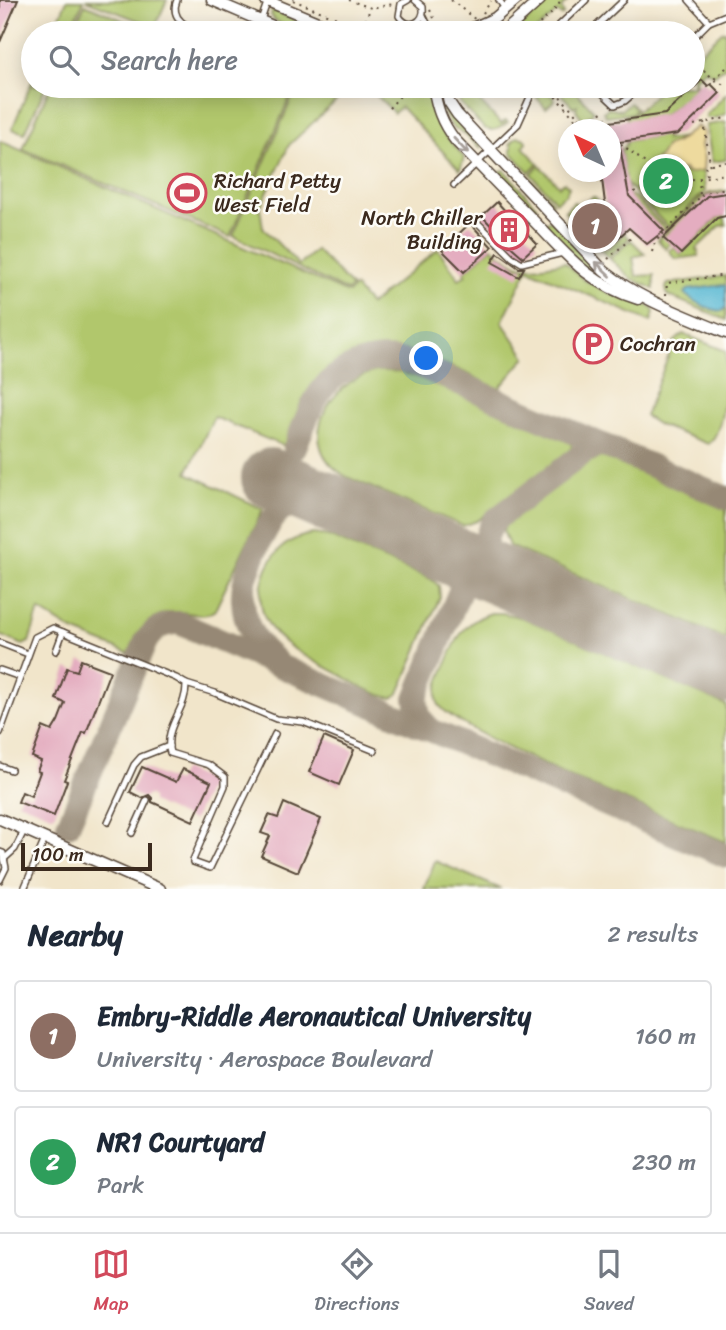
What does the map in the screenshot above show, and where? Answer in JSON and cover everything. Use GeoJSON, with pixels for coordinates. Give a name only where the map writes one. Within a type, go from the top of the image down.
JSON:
{"type":"FeatureCollection","features":[{"type":"Feature","properties":{"kind":"street"},"geometry":{"type":"LineString","coordinates":[[212,0],[260,21]]}},
{"type":"Feature","properties":{"kind":"street"},"geometry":{"type":"LineString","coordinates":[[267,0],[314,21]]}},
{"type":"Feature","properties":{"kind":"street"},"geometry":{"type":"LineString","coordinates":[[485,21],[506,10],[516,0]]}},
{"type":"Feature","properties":{"kind":"street"},"geometry":{"type":"LineString","coordinates":[[516,21],[540,0]]}},
{"type":"Feature","properties":{"kind":"street"},"geometry":{"type":"LineString","coordinates":[[435,98],[443,125],[583,272],[610,289],[663,301]]}},
{"type":"Feature","properties":{"kind":"street"},"geometry":{"type":"LineString","coordinates":[[448,98],[492,150],[604,271],[618,282],[726,333]]}},
{"type":"Feature","properties":{"kind":"street"},"geometry":{"type":"LineString","coordinates":[[534,222],[547,210]]}},
{"type":"Feature","properties":{"kind":"street"},"geometry":{"type":"LineString","coordinates":[[0,819],[160,889]]}},
{"type":"Feature","properties":{"kind":"lane"},"geometry":{"type":"LineString","coordinates":[[177,0],[175,15],[180,21]]}},
{"type":"Feature","properties":{"kind":"lane"},"geometry":{"type":"LineString","coordinates":[[260,21],[267,0]]}},
{"type":"Feature","properties":{"kind":"lane"},"geometry":{"type":"LineString","coordinates":[[403,21],[399,16],[399,8],[408,0]]}},
{"type":"Feature","properties":{"kind":"lane"},"geometry":{"type":"LineString","coordinates":[[415,0],[423,7],[425,21]]}},
{"type":"Feature","properties":{"kind":"lane"},"geometry":{"type":"LineString","coordinates":[[499,0],[506,10]]}},
{"type":"Feature","properties":{"kind":"lane"},"geometry":{"type":"LineString","coordinates":[[564,21],[586,0]]}},
{"type":"Feature","properties":{"kind":"lane"},"geometry":{"type":"LineString","coordinates":[[602,21],[624,0]]}},
{"type":"Feature","properties":{"kind":"lane"},"geometry":{"type":"LineString","coordinates":[[689,0],[709,22]]}},
{"type":"Feature","properties":{"kind":"lane"},"geometry":{"type":"LineString","coordinates":[[418,21],[423,15]]}},
{"type":"Feature","properties":{"kind":"lane"},"geometry":{"type":"LineString","coordinates":[[705,26],[726,15]]}},
{"type":"Feature","properties":{"kind":"lane"},"geometry":{"type":"LineString","coordinates":[[454,185],[521,121],[530,98]]}},
{"type":"Feature","properties":{"kind":"lane"},"geometry":{"type":"LineString","coordinates":[[608,98],[615,105],[628,98]]}},
{"type":"Feature","properties":{"kind":"lane"},"geometry":{"type":"LineString","coordinates":[[479,224],[512,257],[522,262],[563,253]]}},
{"type":"Feature","properties":{"kind":"lane"},"geometry":{"type":"LineString","coordinates":[[0,733],[35,637],[53,628],[276,719],[303,722],[375,751]]}},
{"type":"Feature","properties":{"kind":"lane"},"geometry":{"type":"LineString","coordinates":[[56,651],[63,632]]}},
{"type":"Feature","properties":{"kind":"lane"},"geometry":{"type":"LineString","coordinates":[[0,643],[28,654]]}},
{"type":"Feature","properties":{"kind":"lane"},"geometry":{"type":"LineString","coordinates":[[0,670],[20,677]]}},
{"type":"Feature","properties":{"kind":"lane"},"geometry":{"type":"LineString","coordinates":[[186,684],[186,695],[167,741],[170,752],[209,765],[225,777],[225,786],[193,861],[210,868],[275,734]]}},
{"type":"Feature","properties":{"kind":"lane"},"geometry":{"type":"LineString","coordinates":[[108,822],[134,765],[141,757],[169,746]]}},
{"type":"Feature","properties":{"kind":"lane"},"geometry":{"type":"LineString","coordinates":[[0,766],[11,770]]}},
{"type":"Feature","properties":{"kind":"lane"},"geometry":{"type":"LineString","coordinates":[[132,833],[147,800]]}},
{"type":"Feature","properties":{"kind":"lane"},"geometry":{"type":"LineString","coordinates":[[4,859],[15,849],[24,830]]}},
{"type":"Feature","properties":{"kind":"lane"},"geometry":{"type":"LineString","coordinates":[[24,889],[46,839]]}},
{"type":"Feature","properties":{"kind":"lane"},"geometry":{"type":"LineString","coordinates":[[0,852],[3,853],[5,868],[0,880]]}},
{"type":"Feature","properties":{"kind":"path"},"geometry":{"type":"LineString","coordinates":[[293,0],[347,21]]}},
{"type":"Feature","properties":{"kind":"path"},"geometry":{"type":"LineString","coordinates":[[312,0],[312,8]]}},
{"type":"Feature","properties":{"kind":"path"},"geometry":{"type":"LineString","coordinates":[[349,0],[371,8],[395,4]]}},
{"type":"Feature","properties":{"kind":"path"},"geometry":{"type":"LineString","coordinates":[[451,0],[477,21]]}},
{"type":"Feature","properties":{"kind":"path"},"geometry":{"type":"LineString","coordinates":[[543,21],[561,0]]}},
{"type":"Feature","properties":{"kind":"path"},"geometry":{"type":"LineString","coordinates":[[366,21],[371,8]]}},
{"type":"Feature","properties":{"kind":"path"},"geometry":{"type":"LineString","coordinates":[[429,8],[436,21]]}},
{"type":"Feature","properties":{"kind":"path"},"geometry":{"type":"LineString","coordinates":[[714,79],[726,68]]}},
{"type":"Feature","properties":{"kind":"path"},"geometry":{"type":"LineString","coordinates":[[705,71],[726,86]]}},
{"type":"Feature","properties":{"kind":"path"},"geometry":{"type":"LineString","coordinates":[[557,98],[575,119]]}},
{"type":"Feature","properties":{"kind":"path"},"geometry":{"type":"LineString","coordinates":[[562,98],[581,119]]}},
{"type":"Feature","properties":{"kind":"path"},"geometry":{"type":"LineString","coordinates":[[389,108],[398,99],[401,107]]}},
{"type":"Feature","properties":{"kind":"path"},"geometry":{"type":"LineString","coordinates":[[601,112],[606,118]]}},
{"type":"Feature","properties":{"kind":"path"},"geometry":{"type":"LineString","coordinates":[[694,125],[726,118]]}},
{"type":"Feature","properties":{"kind":"path"},"geometry":{"type":"LineString","coordinates":[[704,122],[710,164]]}},
{"type":"Feature","properties":{"kind":"path"},"geometry":{"type":"LineString","coordinates":[[621,143],[665,179],[675,181],[726,174]]}},
{"type":"Feature","properties":{"kind":"path"},"geometry":{"type":"LineString","coordinates":[[707,178],[705,165],[726,162]]}},
{"type":"Feature","properties":{"kind":"path"},"geometry":{"type":"LineString","coordinates":[[634,192],[641,189],[642,184],[649,180],[655,171]]}},
{"type":"Feature","properties":{"kind":"path"},"geometry":{"type":"LineString","coordinates":[[699,179],[700,197]]}},
{"type":"Feature","properties":{"kind":"path"},"geometry":{"type":"LineString","coordinates":[[652,252],[654,242],[700,197],[705,193],[726,188]]}},
{"type":"Feature","properties":{"kind":"path"},"geometry":{"type":"LineString","coordinates":[[599,219],[614,210]]}},
{"type":"Feature","properties":{"kind":"path"},"geometry":{"type":"LineString","coordinates":[[612,218],[616,214]]}},
{"type":"Feature","properties":{"kind":"path"},"geometry":{"type":"LineString","coordinates":[[608,259],[631,238]]}},
{"type":"Feature","properties":{"kind":"path"},"geometry":{"type":"LineString","coordinates":[[663,301],[667,283],[726,275]]}},
{"type":"Feature","properties":{"kind":"green space"},"geometry":{"type":"Polygon","coordinates":[[[67,0],[84,0],[74,21],[58,21],[67,0]]]}},
{"type":"Feature","properties":{"kind":"green space"},"geometry":{"type":"Polygon","coordinates":[[[86,0],[167,0],[158,21],[140,21],[86,0]]]}},
{"type":"Feature","properties":{"kind":"green space"},"geometry":{"type":"Polygon","coordinates":[[[546,0],[569,0],[561,8],[564,14],[561,16],[557,12],[547,21],[526,21],[546,0]]]}},
{"type":"Feature","properties":{"kind":"green space"},"geometry":{"type":"Polygon","coordinates":[[[85,4],[125,21],[77,21],[85,4]]]}},
{"type":"Feature","properties":{"kind":"green space"},"geometry":{"type":"Polygon","coordinates":[[[272,10],[298,21],[278,21],[271,16],[272,10]]]}},
{"type":"Feature","properties":{"kind":"green space"},"geometry":{"type":"Polygon","coordinates":[[[726,31],[726,66],[715,75],[705,70],[705,48],[726,31]]]}},
{"type":"Feature","properties":{"kind":"green space"},"geometry":{"type":"Polygon","coordinates":[[[726,94],[726,114],[706,118],[706,115],[726,94]]]}},
{"type":"Feature","properties":{"kind":"green space"},"geometry":{"type":"Polygon","coordinates":[[[25,98],[41,98],[25,133],[12,129],[25,98]]]}},
{"type":"Feature","properties":{"kind":"green space","name":"Richard Petty West Field"},"geometry":{"type":"Polygon","coordinates":[[[45,98],[289,98],[230,237],[23,149],[45,98]]]}},
{"type":"Feature","properties":{"kind":"green space"},"geometry":{"type":"Polygon","coordinates":[[[292,98],[339,98],[289,145],[260,208],[263,228],[299,265],[316,250],[352,287],[347,291],[233,236],[292,98]]]}},
{"type":"Feature","properties":{"kind":"green space"},"geometry":{"type":"Polygon","coordinates":[[[379,98],[430,98],[438,124],[464,158],[460,170],[401,107],[394,113],[379,98]]]}},
{"type":"Feature","properties":{"kind":"green space"},"geometry":{"type":"Polygon","coordinates":[[[440,98],[445,98],[480,148],[461,131],[453,128],[444,113],[440,98]]]}},
{"type":"Feature","properties":{"kind":"green space"},"geometry":{"type":"Polygon","coordinates":[[[458,98],[476,98],[501,124],[506,120],[508,122],[497,129],[484,128],[458,98]]]}},
{"type":"Feature","properties":{"kind":"green space"},"geometry":{"type":"Polygon","coordinates":[[[537,98],[553,98],[555,100],[546,108],[537,98]]]}},
{"type":"Feature","properties":{"kind":"green space"},"geometry":{"type":"Polygon","coordinates":[[[565,98],[582,98],[594,111],[583,119],[576,110],[577,105],[573,107],[565,98]]]}},
{"type":"Feature","properties":{"kind":"green space"},"geometry":{"type":"Polygon","coordinates":[[[651,98],[684,98],[664,115],[627,121],[626,116],[633,115],[651,98]]]}},
{"type":"Feature","properties":{"kind":"green space"},"geometry":{"type":"Polygon","coordinates":[[[630,103],[636,108],[632,113],[606,116],[603,112],[608,108],[621,110],[630,103]]]}},
{"type":"Feature","properties":{"kind":"green space"},"geometry":{"type":"Polygon","coordinates":[[[726,122],[726,160],[712,162],[706,125],[726,122]]]}},
{"type":"Feature","properties":{"kind":"green space"},"geometry":{"type":"Polygon","coordinates":[[[666,135],[665,140],[685,137],[666,146],[652,162],[672,174],[703,171],[705,191],[668,227],[627,184],[629,194],[666,229],[657,237],[653,233],[659,226],[628,196],[621,155],[621,149],[627,143],[621,136],[627,141],[666,135]]]}},
{"type":"Feature","properties":{"kind":"green space"},"geometry":{"type":"Polygon","coordinates":[[[517,137],[527,142],[523,147],[538,163],[529,172],[511,152],[510,144],[517,137]]]}},
{"type":"Feature","properties":{"kind":"green space"},"geometry":{"type":"Polygon","coordinates":[[[0,141],[348,293],[355,287],[370,305],[438,249],[459,279],[492,247],[518,265],[534,267],[565,262],[584,280],[611,294],[652,307],[654,312],[651,322],[528,269],[502,322],[526,357],[498,390],[458,369],[425,357],[381,349],[348,358],[312,387],[296,414],[286,447],[214,417],[187,473],[263,509],[215,610],[205,615],[177,612],[158,616],[139,635],[130,654],[73,631],[39,610],[29,642],[23,645],[0,635],[0,141]]]}},
{"type":"Feature","properties":{"kind":"green space"},"geometry":{"type":"Polygon","coordinates":[[[508,155],[553,203],[546,200],[510,162],[508,155]]]}},
{"type":"Feature","properties":{"kind":"green space"},"geometry":{"type":"Polygon","coordinates":[[[539,165],[559,186],[564,182],[569,187],[566,194],[556,202],[531,174],[539,165]]]}},
{"type":"Feature","properties":{"kind":"green space"},"geometry":{"type":"Polygon","coordinates":[[[504,170],[537,207],[534,211],[498,177],[499,172],[504,170]]]}},
{"type":"Feature","properties":{"kind":"green space"},"geometry":{"type":"Polygon","coordinates":[[[726,191],[721,195],[707,196],[690,212],[666,249],[658,240],[702,197],[726,191]]]}},
{"type":"Feature","properties":{"kind":"green space"},"geometry":{"type":"Polygon","coordinates":[[[595,197],[604,212],[595,220],[597,223],[590,237],[565,211],[574,202],[581,208],[595,197]]]}},
{"type":"Feature","properties":{"kind":"green space"},"geometry":{"type":"Polygon","coordinates":[[[607,215],[629,238],[608,257],[600,248],[603,245],[607,248],[620,236],[604,218],[607,215]]]}},
{"type":"Feature","properties":{"kind":"green space"},"geometry":{"type":"Polygon","coordinates":[[[724,215],[726,225],[720,226],[697,248],[699,256],[676,259],[669,251],[674,247],[681,254],[716,219],[724,215]]]}},
{"type":"Feature","properties":{"kind":"green space"},"geometry":{"type":"Polygon","coordinates":[[[552,221],[610,283],[581,265],[547,228],[545,225],[552,221]]]}},
{"type":"Feature","properties":{"kind":"green space"},"geometry":{"type":"Polygon","coordinates":[[[631,240],[645,254],[633,257],[636,276],[654,275],[654,289],[632,279],[610,259],[631,240]]]}},
{"type":"Feature","properties":{"kind":"green space"},"geometry":{"type":"Polygon","coordinates":[[[726,276],[726,320],[667,295],[668,284],[726,276]]]}},
{"type":"Feature","properties":{"kind":"green space"},"geometry":{"type":"Polygon","coordinates":[[[683,334],[726,351],[722,416],[714,438],[708,444],[659,425],[645,416],[674,342],[683,334]]]}},
{"type":"Feature","properties":{"kind":"green space"},"geometry":{"type":"Polygon","coordinates":[[[377,371],[396,372],[419,378],[472,396],[570,440],[572,447],[568,453],[477,521],[463,526],[347,477],[330,464],[321,449],[319,433],[323,416],[331,401],[359,377],[377,371]]]}},
{"type":"Feature","properties":{"kind":"green space"},"geometry":{"type":"Polygon","coordinates":[[[598,455],[608,456],[726,506],[726,639],[509,546],[503,530],[508,518],[598,455]]]}},
{"type":"Feature","properties":{"kind":"green space"},"geometry":{"type":"Polygon","coordinates":[[[313,534],[328,536],[431,579],[439,586],[440,597],[399,693],[393,698],[366,689],[306,656],[277,635],[267,622],[262,607],[261,589],[267,568],[275,555],[286,545],[313,534]]]}},
{"type":"Feature","properties":{"kind":"green space"},"geometry":{"type":"Polygon","coordinates":[[[491,613],[524,618],[726,705],[726,842],[524,755],[452,717],[438,703],[439,682],[458,638],[474,621],[491,613]]]}},
{"type":"Feature","properties":{"kind":"green space"},"geometry":{"type":"Polygon","coordinates":[[[435,861],[501,889],[424,889],[435,861]]]}},
{"type":"Feature","properties":{"kind":"sand"},"geometry":{"type":"Polygon","coordinates":[[[697,126],[704,133],[701,145],[703,171],[687,174],[684,169],[672,174],[662,164],[658,167],[651,162],[658,159],[666,146],[677,142],[697,126]]]}},
{"type":"Feature","properties":{"kind":"water"},"geometry":{"type":"Polygon","coordinates":[[[726,286],[726,307],[722,311],[702,305],[685,293],[688,290],[726,286]]]}},
{"type":"Feature","properties":{"kind":"building"},"geometry":{"type":"Polygon","coordinates":[[[0,0],[18,0],[0,42],[0,0]]]}},
{"type":"Feature","properties":{"kind":"building"},"geometry":{"type":"Polygon","coordinates":[[[705,83],[708,86],[711,84],[720,93],[678,134],[621,142],[621,120],[665,114],[682,98],[705,98],[705,83]]]}},
{"type":"Feature","properties":{"kind":"building"},"geometry":{"type":"Polygon","coordinates":[[[621,153],[629,196],[664,231],[647,244],[629,228],[606,249],[589,231],[612,210],[605,203],[602,182],[621,182],[621,153]]]}},
{"type":"Feature","properties":{"kind":"building"},"geometry":{"type":"Polygon","coordinates":[[[726,193],[726,216],[717,218],[681,254],[663,238],[707,196],[726,193]]]}},
{"type":"Feature","properties":{"kind":"building"},"geometry":{"type":"Polygon","coordinates":[[[497,202],[517,224],[502,237],[482,216],[497,202]]]}},
{"type":"Feature","properties":{"kind":"building"},"geometry":{"type":"Polygon","coordinates":[[[470,223],[492,247],[464,272],[442,250],[470,223]]]}},
{"type":"Feature","properties":{"kind":"building"},"geometry":{"type":"Polygon","coordinates":[[[518,224],[537,244],[523,257],[506,242],[518,224]]]}},
{"type":"Feature","properties":{"kind":"building"},"geometry":{"type":"Polygon","coordinates":[[[498,253],[519,268],[524,268],[519,277],[492,262],[498,253]]]}},
{"type":"Feature","properties":{"kind":"building"},"geometry":{"type":"Polygon","coordinates":[[[81,660],[110,671],[64,780],[67,781],[54,816],[18,802],[22,792],[31,796],[40,772],[37,771],[41,761],[32,757],[43,727],[52,731],[58,721],[65,703],[56,699],[67,668],[77,671],[81,660]]]}},
{"type":"Feature","properties":{"kind":"building"},"geometry":{"type":"Polygon","coordinates":[[[324,737],[354,750],[339,785],[309,772],[324,737]]]}},
{"type":"Feature","properties":{"kind":"building"},"geometry":{"type":"Polygon","coordinates":[[[142,767],[176,782],[183,769],[211,782],[193,821],[152,802],[149,795],[142,798],[130,792],[142,767]]]}},
{"type":"Feature","properties":{"kind":"building"},"geometry":{"type":"Polygon","coordinates":[[[284,803],[321,819],[298,872],[261,856],[270,836],[261,833],[269,815],[278,818],[284,803]]]}},
{"type":"Feature","properties":{"kind":"taxiway"},"geometry":{"type":"LineString","coordinates":[[295,447],[308,415],[326,385],[348,368],[389,359],[417,365],[726,498]]}},
{"type":"Feature","properties":{"kind":"taxiway"},"geometry":{"type":"LineString","coordinates":[[505,578],[493,565],[486,551],[487,537],[495,520],[585,452],[599,446],[611,448]]}},
{"type":"Feature","properties":{"kind":"taxiway"},"geometry":{"type":"LineString","coordinates":[[275,660],[262,648],[249,626],[243,593],[246,576],[266,531],[279,512],[298,500],[324,501]]}},
{"type":"Feature","properties":{"kind":"taxiway"},"geometry":{"type":"LineString","coordinates":[[430,729],[419,717],[416,698],[460,591],[469,581],[480,576],[505,578]]}},
{"type":"Feature","properties":{"kind":"taxiway"},"geometry":{"type":"LineString","coordinates":[[68,825],[146,641],[160,627],[179,623],[726,856]]}},
{"type":"Feature","properties":{"kind":"runway"},"geometry":{"type":"LineString","coordinates":[[271,478],[726,673]]}},
{"type":"Feature","properties":{"kind":"place","name":"NR1 Courtyard"},"geometry":{"type":"Point","coordinates":[666,181]}},
{"type":"Feature","properties":{"kind":"place","name":"Richard Petty West Field"},"geometry":{"type":"Point","coordinates":[187,193]}},
{"type":"Feature","properties":{"kind":"place","name":"Embry-Riddle Aeronautical University"},"geometry":{"type":"Point","coordinates":[595,226]}},
{"type":"Feature","properties":{"kind":"place","name":"North Chiller Building"},"geometry":{"type":"Point","coordinates":[509,230]}},
{"type":"Feature","properties":{"kind":"place","name":"Cochran"},"geometry":{"type":"Point","coordinates":[593,344]}}]}
